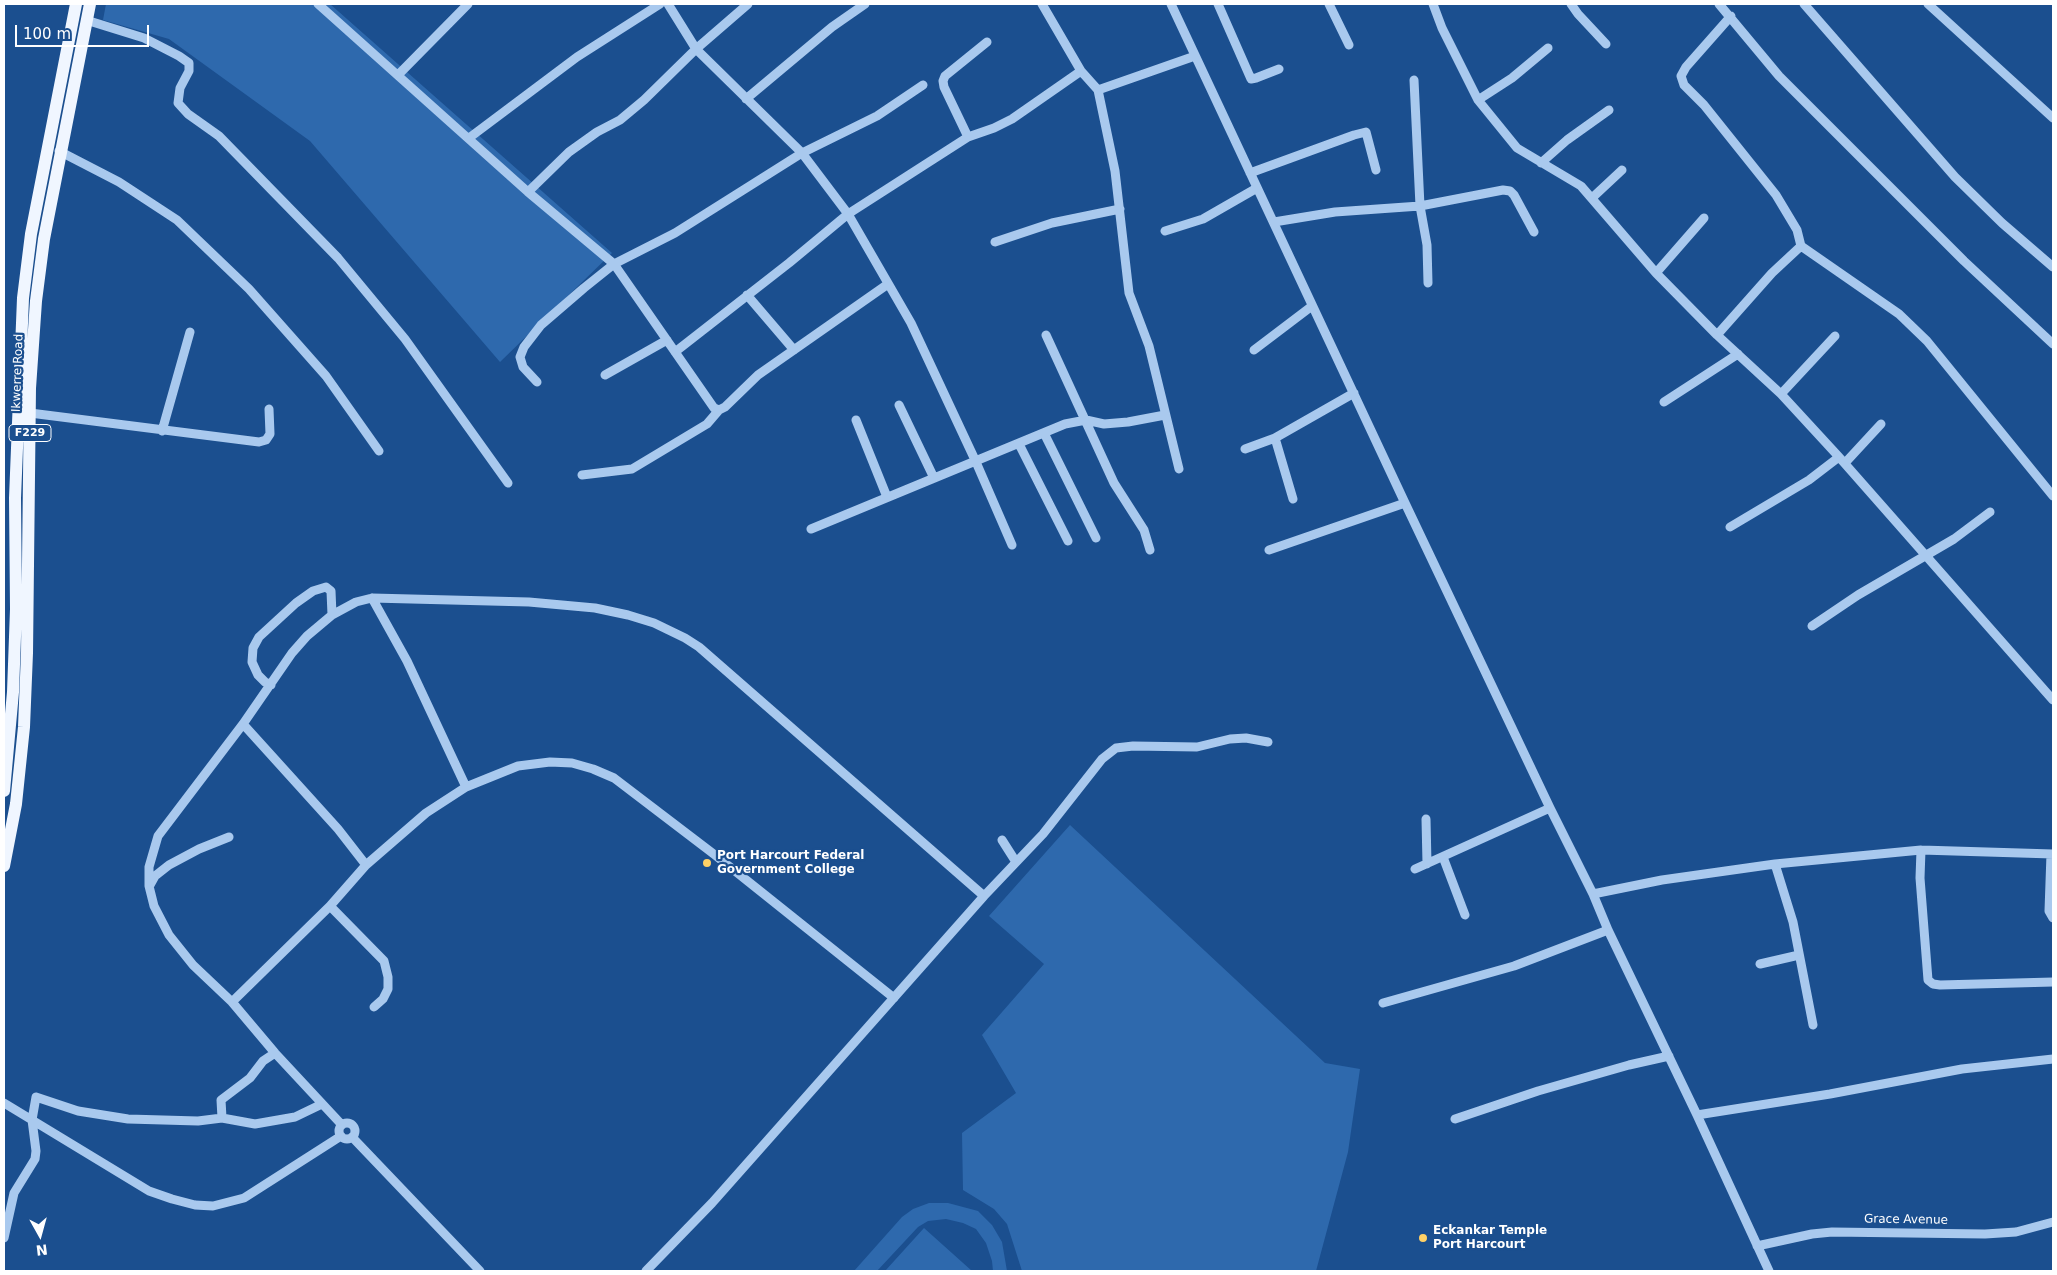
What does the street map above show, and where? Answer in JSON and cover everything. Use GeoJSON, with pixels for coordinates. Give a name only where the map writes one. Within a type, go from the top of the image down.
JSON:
{"type":"FeatureCollection","features":[{"type":"Feature","properties":{"kind":"main road","name":"Ikwerre Road"},"geometry":{"type":"LineString","coordinates":[[4,791],[13,692],[16,609],[15,498],[23,298],[31,234],[76,4]]}},
{"type":"Feature","properties":{"kind":"main road","name":"Ikwerre Road"},"geometry":{"type":"LineString","coordinates":[[4,866],[16,804],[24,728],[32,334],[38,277],[60,152],[90,4]]}},
{"type":"Feature","properties":{"kind":"street"},"geometry":{"type":"LineString","coordinates":[[318,4],[528,192],[614,264],[714,408],[719,410]]}},
{"type":"Feature","properties":{"kind":"street"},"geometry":{"type":"LineString","coordinates":[[398,75],[468,4]]}},
{"type":"Feature","properties":{"kind":"street"},"geometry":{"type":"LineString","coordinates":[[469,138],[577,56],[660,4]]}},
{"type":"Feature","properties":{"kind":"street"},"geometry":{"type":"LineString","coordinates":[[668,4],[696,49],[802,153],[848,214],[911,323],[976,462],[1012,546]]}},
{"type":"Feature","properties":{"kind":"street"},"geometry":{"type":"LineString","coordinates":[[528,192],[569,152],[597,132],[620,120],[644,100],[696,49],[748,4]]}},
{"type":"Feature","properties":{"kind":"street"},"geometry":{"type":"LineString","coordinates":[[746,99],[832,26],[865,4]]}},
{"type":"Feature","properties":{"kind":"street"},"geometry":{"type":"LineString","coordinates":[[1042,4],[1081,71],[1098,90],[1107,128],[1120,209],[1129,292],[1149,346],[1179,469]]}},
{"type":"Feature","properties":{"kind":"street"},"geometry":{"type":"LineString","coordinates":[[1171,4],[1405,503],[1593,894],[1608,930],[1769,1271]]}},
{"type":"Feature","properties":{"kind":"street"},"geometry":{"type":"LineString","coordinates":[[1218,4],[1251,78],[1256,78],[1279,69]]}},
{"type":"Feature","properties":{"kind":"street"},"geometry":{"type":"LineString","coordinates":[[1329,4],[1349,45]]}},
{"type":"Feature","properties":{"kind":"street"},"geometry":{"type":"LineString","coordinates":[[1433,4],[1442,28],[1478,100],[1517,148],[1581,186],[1656,273],[1716,335],[1781,394],[1842,460],[2053,700]]}},
{"type":"Feature","properties":{"kind":"street"},"geometry":{"type":"LineString","coordinates":[[1571,4],[1606,44]]}},
{"type":"Feature","properties":{"kind":"street"},"geometry":{"type":"LineString","coordinates":[[1719,4],[1731,16],[1779,76],[1964,260],[2053,344]]}},
{"type":"Feature","properties":{"kind":"street"},"geometry":{"type":"LineString","coordinates":[[1804,4],[1955,177],[2002,223],[2053,267]]}},
{"type":"Feature","properties":{"kind":"street"},"geometry":{"type":"LineString","coordinates":[[1928,4],[2053,118]]}},
{"type":"Feature","properties":{"kind":"street"},"geometry":{"type":"LineString","coordinates":[[1731,16],[1681,76],[1684,85],[1704,105],[1776,195],[1797,230],[1801,246],[1899,314],[1927,341],[2053,496]]}},
{"type":"Feature","properties":{"kind":"street"},"geometry":{"type":"LineString","coordinates":[[86,20],[144,38],[189,63],[189,71],[180,88],[178,103],[188,114],[219,136],[344,266],[405,339],[508,482]]}},
{"type":"Feature","properties":{"kind":"street"},"geometry":{"type":"LineString","coordinates":[[968,137],[944,87],[943,81],[946,76],[987,42]]}},
{"type":"Feature","properties":{"kind":"street"},"geometry":{"type":"LineString","coordinates":[[1478,100],[1512,78],[1548,48]]}},
{"type":"Feature","properties":{"kind":"street"},"geometry":{"type":"LineString","coordinates":[[1098,90],[1194,56]]}},
{"type":"Feature","properties":{"kind":"street"},"geometry":{"type":"LineString","coordinates":[[675,352],[789,263],[848,214],[968,137],[994,128],[1012,119],[1081,71]]}},
{"type":"Feature","properties":{"kind":"street"},"geometry":{"type":"LineString","coordinates":[[1414,80],[1420,206],[1427,245],[1428,283]]}},
{"type":"Feature","properties":{"kind":"street"},"geometry":{"type":"LineString","coordinates":[[537,382],[524,367],[520,357],[524,347],[541,325],[614,264],[675,233],[802,153],[877,116],[923,85]]}},
{"type":"Feature","properties":{"kind":"street"},"geometry":{"type":"LineString","coordinates":[[1541,163],[1567,140],[1609,110]]}},
{"type":"Feature","properties":{"kind":"street"},"geometry":{"type":"LineString","coordinates":[[1250,173],[1366,132],[1376,170]]}},
{"type":"Feature","properties":{"kind":"street"},"geometry":{"type":"LineString","coordinates":[[60,152],[119,182],[177,220],[249,289],[326,376],[379,451]]}},
{"type":"Feature","properties":{"kind":"street"},"geometry":{"type":"LineString","coordinates":[[1592,198],[1622,170]]}},
{"type":"Feature","properties":{"kind":"street"},"geometry":{"type":"LineString","coordinates":[[1165,231],[1203,219],[1257,188]]}},
{"type":"Feature","properties":{"kind":"street"},"geometry":{"type":"LineString","coordinates":[[1274,222],[1335,212],[1420,206],[1503,190],[1510,191],[1514,195],[1534,232]]}},
{"type":"Feature","properties":{"kind":"street"},"geometry":{"type":"LineString","coordinates":[[995,242],[1052,223],[1120,209]]}},
{"type":"Feature","properties":{"kind":"street"},"geometry":{"type":"LineString","coordinates":[[1656,273],[1704,218]]}},
{"type":"Feature","properties":{"kind":"street"},"geometry":{"type":"LineString","coordinates":[[1716,335],[1772,273],[1801,246]]}},
{"type":"Feature","properties":{"kind":"street"},"geometry":{"type":"LineString","coordinates":[[582,476],[632,469],[707,424],[719,410],[726,407],[758,375],[888,284]]}},
{"type":"Feature","properties":{"kind":"street"},"geometry":{"type":"LineString","coordinates":[[747,295],[794,350]]}},
{"type":"Feature","properties":{"kind":"street"},"geometry":{"type":"LineString","coordinates":[[1254,350],[1312,306]]}},
{"type":"Feature","properties":{"kind":"street"},"geometry":{"type":"LineString","coordinates":[[162,431],[190,332]]}},
{"type":"Feature","properties":{"kind":"street"},"geometry":{"type":"LineString","coordinates":[[1046,335],[1114,483],[1144,530],[1150,550]]}},
{"type":"Feature","properties":{"kind":"street"},"geometry":{"type":"LineString","coordinates":[[1781,394],[1835,336]]}},
{"type":"Feature","properties":{"kind":"street"},"geometry":{"type":"LineString","coordinates":[[605,375],[667,340]]}},
{"type":"Feature","properties":{"kind":"street"},"geometry":{"type":"LineString","coordinates":[[1664,402],[1738,354]]}},
{"type":"Feature","properties":{"kind":"street"},"geometry":{"type":"LineString","coordinates":[[1245,449],[1275,438],[1354,392]]}},
{"type":"Feature","properties":{"kind":"street"},"geometry":{"type":"LineString","coordinates":[[899,405],[934,478]]}},
{"type":"Feature","properties":{"kind":"street"},"geometry":{"type":"LineString","coordinates":[[30,413],[259,442],[266,440],[270,434],[269,409]]}},
{"type":"Feature","properties":{"kind":"street"},"geometry":{"type":"LineString","coordinates":[[811,529],[1065,424],[1086,420],[1104,424],[1128,422],[1165,415]]}},
{"type":"Feature","properties":{"kind":"street"},"geometry":{"type":"LineString","coordinates":[[856,420],[887,497]]}},
{"type":"Feature","properties":{"kind":"street"},"geometry":{"type":"LineString","coordinates":[[1730,527],[1842,460],[1882,424]]}},
{"type":"Feature","properties":{"kind":"street"},"geometry":{"type":"LineString","coordinates":[[1044,433],[1096,538]]}},
{"type":"Feature","properties":{"kind":"street"},"geometry":{"type":"LineString","coordinates":[[1275,438],[1293,500]]}},
{"type":"Feature","properties":{"kind":"street"},"geometry":{"type":"LineString","coordinates":[[1020,444],[1068,541]]}},
{"type":"Feature","properties":{"kind":"street"},"geometry":{"type":"LineString","coordinates":[[1269,550],[1405,503]]}},
{"type":"Feature","properties":{"kind":"street"},"geometry":{"type":"LineString","coordinates":[[1812,626],[1858,595],[1954,539],[1990,512]]}},
{"type":"Feature","properties":{"kind":"street"},"geometry":{"type":"LineString","coordinates":[[271,684],[265,682],[258,675],[252,662],[253,648],[259,637],[296,603],[313,591],[326,587],[331,591],[332,615]]}},
{"type":"Feature","properties":{"kind":"street"},"geometry":{"type":"LineString","coordinates":[[372,598],[407,661],[466,788]]}},
{"type":"Feature","properties":{"kind":"street"},"geometry":{"type":"LineString","coordinates":[[342,1125],[274,1053],[232,1002],[193,965],[169,935],[154,906],[149,867],[158,836],[243,724],[292,653],[307,636],[332,615],[356,602],[372,598],[530,602],[595,608],[654,623],[699,647],[984,896]]}},
{"type":"Feature","properties":{"kind":"street"},"geometry":{"type":"LineString","coordinates":[[243,724],[332,822],[366,865]]}},
{"type":"Feature","properties":{"kind":"street"},"geometry":{"type":"LineString","coordinates":[[646,1271],[712,1203],[984,896],[1043,834],[1102,759],[1116,748],[1133,746],[1196,747],[1230,739],[1246,738],[1268,742]]}},
{"type":"Feature","properties":{"kind":"street"},"geometry":{"type":"LineString","coordinates":[[232,1002],[330,906],[366,865],[426,813],[466,788],[518,766],[550,762],[572,763],[614,778],[715,855],[894,998]]}},
{"type":"Feature","properties":{"kind":"street"},"geometry":{"type":"LineString","coordinates":[[1415,869],[1550,808]]}},
{"type":"Feature","properties":{"kind":"street"},"geometry":{"type":"LineString","coordinates":[[1426,819],[1428,864]]}},
{"type":"Feature","properties":{"kind":"street"},"geometry":{"type":"LineString","coordinates":[[150,886],[155,876],[169,865],[198,849],[229,837]]}},
{"type":"Feature","properties":{"kind":"street"},"geometry":{"type":"LineString","coordinates":[[1002,840],[1016,862]]}},
{"type":"Feature","properties":{"kind":"street"},"geometry":{"type":"LineString","coordinates":[[1593,894],[1662,880],[1776,864],[1921,850],[2052,854],[2049,912],[2053,918]]}},
{"type":"Feature","properties":{"kind":"street"},"geometry":{"type":"LineString","coordinates":[[1921,850],[1920,878],[1928,980],[1933,984],[1940,985],[2053,982]]}},
{"type":"Feature","properties":{"kind":"street"},"geometry":{"type":"LineString","coordinates":[[1443,857],[1465,915]]}},
{"type":"Feature","properties":{"kind":"street"},"geometry":{"type":"LineString","coordinates":[[1776,864],[1793,922],[1813,1025]]}},
{"type":"Feature","properties":{"kind":"street"},"geometry":{"type":"LineString","coordinates":[[330,906],[384,961],[388,977],[388,989],[383,998],[374,1007]]}},
{"type":"Feature","properties":{"kind":"street"},"geometry":{"type":"LineString","coordinates":[[1383,1003],[1514,966],[1608,930]]}},
{"type":"Feature","properties":{"kind":"street"},"geometry":{"type":"LineString","coordinates":[[1760,964],[1799,955]]}},
{"type":"Feature","properties":{"kind":"street"},"geometry":{"type":"LineString","coordinates":[[222,1118],[221,1100],[250,1078],[263,1061],[274,1053]]}},
{"type":"Feature","properties":{"kind":"street"},"geometry":{"type":"LineString","coordinates":[[1455,1119],[1538,1091],[1629,1065],[1669,1056]]}},
{"type":"Feature","properties":{"kind":"street"},"geometry":{"type":"LineString","coordinates":[[1697,1115],[1830,1094],[1962,1069],[2053,1059]]}},
{"type":"Feature","properties":{"kind":"street"},"geometry":{"type":"LineString","coordinates":[[4,1238],[14,1193],[35,1159],[36,1151],[32,1120],[36,1097],[78,1110],[128,1119],[198,1120],[222,1118],[255,1124],[295,1117],[322,1104]]}},
{"type":"Feature","properties":{"kind":"street"},"geometry":{"type":"LineString","coordinates":[[4,1103],[150,1191],[179,1201],[213,1206],[251,1194],[341,1136]]}},
{"type":"Feature","properties":{"kind":"street"},"geometry":{"type":"LineString","coordinates":[[347,1123],[353,1126],[355,1132],[352,1137],[347,1139],[341,1136],[339,1131],[342,1125],[347,1123]]}},
{"type":"Feature","properties":{"kind":"street"},"geometry":{"type":"LineString","coordinates":[[352,1137],[480,1271]]}},
{"type":"Feature","properties":{"kind":"street","name":"Grace Avenue"},"geometry":{"type":"LineString","coordinates":[[1757,1246],[1812,1234],[1832,1232],[1985,1234],[2016,1232],[2053,1222]]}},
{"type":"Feature","properties":{"kind":"shaded area"},"geometry":{"type":"Polygon","coordinates":[[[106,4],[330,4],[612,253],[500,362],[310,141],[169,39],[103,20],[106,4]]]}},
{"type":"Feature","properties":{"kind":"shaded area"},"geometry":{"type":"Polygon","coordinates":[[[1070,825],[1325,1063],[1360,1069],[1348,1152],[1316,1271],[1022,1271],[1007,1224],[994,1209],[963,1190],[962,1133],[1016,1093],[982,1035],[1044,964],[989,916],[1070,825]]]}},
{"type":"Feature","properties":{"kind":"shaded area"},"geometry":{"type":"Polygon","coordinates":[[[929,1203],[948,1203],[978,1211],[992,1225],[1002,1242],[1007,1271],[993,1271],[986,1243],[976,1229],[963,1223],[946,1219],[928,1221],[918,1227],[877,1271],[854,1271],[902,1217],[913,1209],[929,1203]]]}},
{"type":"Feature","properties":{"kind":"shaded area"},"geometry":{"type":"Polygon","coordinates":[[[924,1228],[972,1271],[885,1271],[924,1228]]]}},
{"type":"Feature","properties":{"kind":"place","name":"Port Harcourt Federal Government College"},"geometry":{"type":"Point","coordinates":[707,863]}},
{"type":"Feature","properties":{"kind":"place","name":"Eckankar Temple Port Harcourt"},"geometry":{"type":"Point","coordinates":[1423,1238]}}]}
